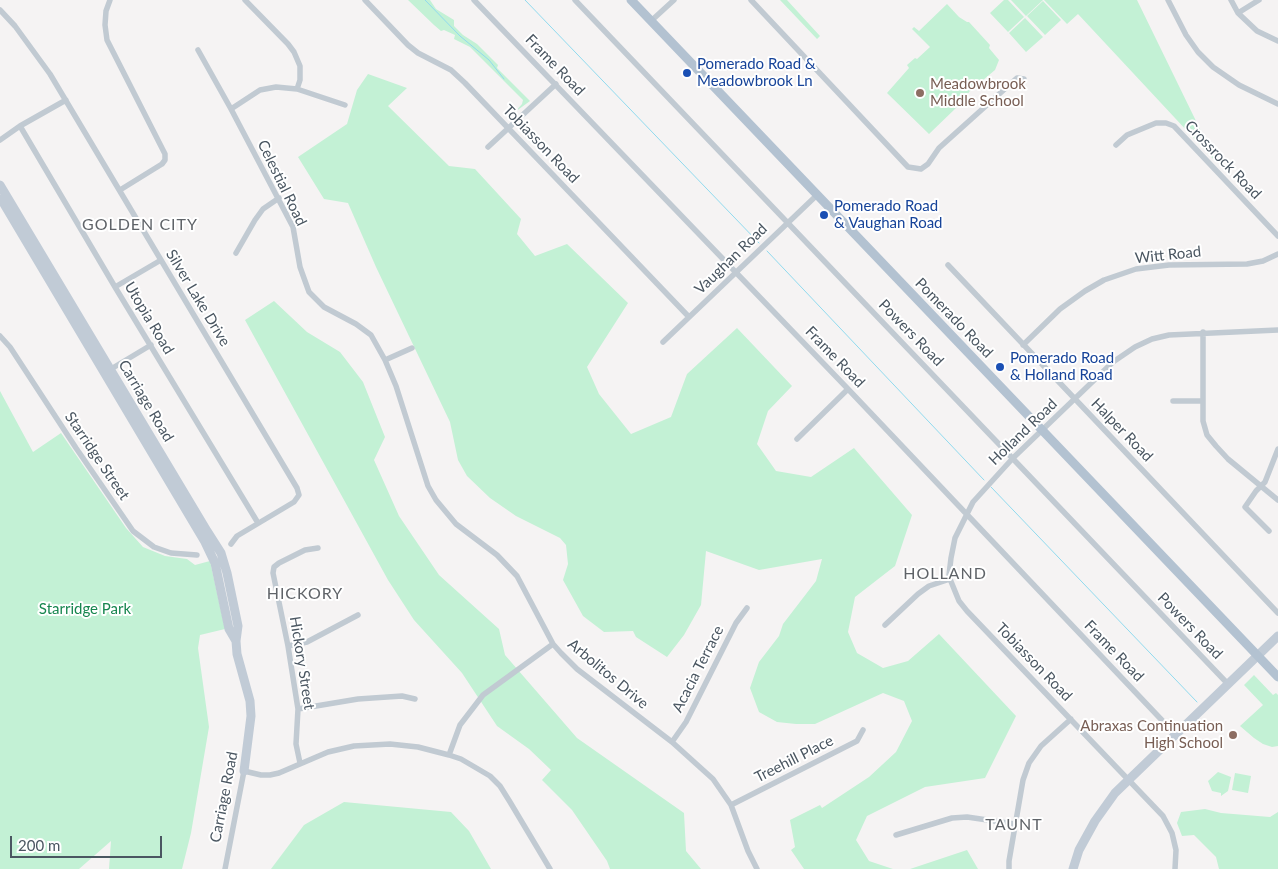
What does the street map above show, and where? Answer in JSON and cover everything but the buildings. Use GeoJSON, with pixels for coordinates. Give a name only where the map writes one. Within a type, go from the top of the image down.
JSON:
{"type":"FeatureCollection","features":[{"type":"Feature","properties":{"kind":"main road","name":"Pomerado Road"},"geometry":{"type":"LineString","coordinates":[[631,0],[1278,677]]}},
{"type":"Feature","properties":{"kind":"street"},"geometry":{"type":"LineString","coordinates":[[110,0],[106,11],[107,40],[165,154],[165,160],[162,164],[120,190]]}},
{"type":"Feature","properties":{"kind":"street"},"geometry":{"type":"LineString","coordinates":[[245,0],[294,52],[300,66],[300,80],[297,88]]}},
{"type":"Feature","properties":{"kind":"street","name":"Tobiasson Road"},"geometry":{"type":"LineString","coordinates":[[365,0],[413,49],[451,70],[509,128],[689,317]]}},
{"type":"Feature","properties":{"kind":"street","name":"Frame Road"},"geometry":{"type":"LineString","coordinates":[[474,0],[848,389],[1175,734]]}},
{"type":"Feature","properties":{"kind":"street","name":"Powers Road"},"geometry":{"type":"LineString","coordinates":[[575,0],[1227,683]]}},
{"type":"Feature","properties":{"kind":"street"},"geometry":{"type":"LineString","coordinates":[[651,21],[674,0]]}},
{"type":"Feature","properties":{"kind":"street"},"geometry":{"type":"LineString","coordinates":[[751,0],[908,167],[921,169],[928,164],[939,148],[1017,78],[1024,79]]}},
{"type":"Feature","properties":{"kind":"street"},"geometry":{"type":"LineString","coordinates":[[1168,0],[1186,35],[1198,52],[1213,67],[1239,85],[1278,104]]}},
{"type":"Feature","properties":{"kind":"street"},"geometry":{"type":"LineString","coordinates":[[1231,0],[1238,13],[1257,31],[1278,41]]}},
{"type":"Feature","properties":{"kind":"street"},"geometry":{"type":"LineString","coordinates":[[1238,13],[1258,0]]}},
{"type":"Feature","properties":{"kind":"street","name":"Silver Lake Drive"},"geometry":{"type":"LineString","coordinates":[[0,10],[15,26],[66,100],[297,488],[299,495],[294,502],[258,523]]}},
{"type":"Feature","properties":{"kind":"street","name":"Celestial Road"},"geometry":{"type":"LineString","coordinates":[[198,50],[293,226],[300,267],[309,292],[324,307],[356,324],[371,335],[385,360]]}},
{"type":"Feature","properties":{"kind":"street"},"geometry":{"type":"LineString","coordinates":[[488,148],[556,84]]}},
{"type":"Feature","properties":{"kind":"street"},"geometry":{"type":"LineString","coordinates":[[231,108],[260,90],[276,87],[297,88],[346,105]]}},
{"type":"Feature","properties":{"kind":"street"},"geometry":{"type":"LineString","coordinates":[[0,140],[20,126],[66,100]]}},
{"type":"Feature","properties":{"kind":"street","name":"Crossrock Road"},"geometry":{"type":"LineString","coordinates":[[1116,145],[1127,135],[1156,123],[1166,123],[1174,126],[1278,236]]}},
{"type":"Feature","properties":{"kind":"street","name":"Utopia Road"},"geometry":{"type":"LineString","coordinates":[[20,126],[258,523]]}},
{"type":"Feature","properties":{"kind":"street","name":"Carriage Road"},"geometry":{"type":"LineString","coordinates":[[0,185],[2,199],[108,371],[201,528],[221,553],[228,573],[238,626],[237,654],[250,701],[251,716],[244,771],[226,869]]}},
{"type":"Feature","properties":{"kind":"street","name":"Vaughan Road"},"geometry":{"type":"LineString","coordinates":[[663,342],[817,195]]}},
{"type":"Feature","properties":{"kind":"street"},"geometry":{"type":"LineString","coordinates":[[236,254],[255,220],[264,209],[279,198]]}},
{"type":"Feature","properties":{"kind":"street","name":"Witt Road"},"geometry":{"type":"LineString","coordinates":[[1023,345],[1060,309],[1084,291],[1104,280],[1136,269],[1169,265],[1247,264],[1263,261],[1278,254]]}},
{"type":"Feature","properties":{"kind":"street"},"geometry":{"type":"LineString","coordinates":[[116,287],[161,260]]}},
{"type":"Feature","properties":{"kind":"street","name":"Halper Road"},"geometry":{"type":"LineString","coordinates":[[948,265],[1278,613]]}},
{"type":"Feature","properties":{"kind":"street","name":"Holland Road"},"geometry":{"type":"LineString","coordinates":[[950,579],[951,558],[955,538],[973,502],[1013,458],[1113,362],[1135,347],[1152,339],[1168,335],[1278,330]]}},
{"type":"Feature","properties":{"kind":"street"},"geometry":{"type":"LineString","coordinates":[[1203,332],[1203,421],[1208,435],[1228,459],[1278,500]]}},
{"type":"Feature","properties":{"kind":"street","name":"Starridge Street"},"geometry":{"type":"LineString","coordinates":[[0,336],[10,347],[133,532],[154,547],[171,553],[197,555]]}},
{"type":"Feature","properties":{"kind":"street"},"geometry":{"type":"LineString","coordinates":[[108,371],[151,345]]}},
{"type":"Feature","properties":{"kind":"street"},"geometry":{"type":"LineString","coordinates":[[385,360],[412,348]]}},
{"type":"Feature","properties":{"kind":"street","name":"Arbolitos Drive"},"geometry":{"type":"LineString","coordinates":[[385,360],[396,386],[428,486],[446,513],[456,524],[497,555],[517,576],[554,644],[578,669],[672,742],[713,778],[730,805],[757,869]]}},
{"type":"Feature","properties":{"kind":"street"},"geometry":{"type":"LineString","coordinates":[[797,439],[848,389]]}},
{"type":"Feature","properties":{"kind":"street"},"geometry":{"type":"LineString","coordinates":[[1173,401],[1203,401]]}},
{"type":"Feature","properties":{"kind":"street"},"geometry":{"type":"LineString","coordinates":[[1269,531],[1245,507],[1256,491],[1266,482],[1278,449]]}},
{"type":"Feature","properties":{"kind":"street"},"geometry":{"type":"LineString","coordinates":[[230,544],[237,536],[258,523]]}},
{"type":"Feature","properties":{"kind":"street","name":"Carriage Road"},"geometry":{"type":"LineString","coordinates":[[201,528],[214,563],[229,628],[236,642]]}},
{"type":"Feature","properties":{"kind":"street","name":"Hickory Street"},"geometry":{"type":"LineString","coordinates":[[300,763],[296,744],[298,709],[288,646],[273,573],[274,567],[305,550],[318,548]]}},
{"type":"Feature","properties":{"kind":"street"},"geometry":{"type":"LineString","coordinates":[[885,624],[918,594],[930,586],[950,579]]}},
{"type":"Feature","properties":{"kind":"street","name":"Tobiasson Road"},"geometry":{"type":"LineString","coordinates":[[950,579],[959,601],[967,611],[1168,822],[1176,850],[1175,869]]}},
{"type":"Feature","properties":{"kind":"street"},"geometry":{"type":"LineString","coordinates":[[222,599],[232,597]]}},
{"type":"Feature","properties":{"kind":"street","name":"Acacia Terrace"},"geometry":{"type":"LineString","coordinates":[[672,742],[686,722],[736,623],[747,608]]}},
{"type":"Feature","properties":{"kind":"street"},"geometry":{"type":"LineString","coordinates":[[288,646],[307,642],[358,615]]}},
{"type":"Feature","properties":{"kind":"street"},"geometry":{"type":"LineString","coordinates":[[1072,869],[1079,850],[1095,821],[1115,793],[1227,683],[1278,636]]}},
{"type":"Feature","properties":{"kind":"street"},"geometry":{"type":"LineString","coordinates":[[449,755],[460,725],[483,695],[554,644]]}},
{"type":"Feature","properties":{"kind":"street"},"geometry":{"type":"LineString","coordinates":[[298,709],[358,699],[402,696],[415,699]]}},
{"type":"Feature","properties":{"kind":"street"},"geometry":{"type":"LineString","coordinates":[[1009,869],[1023,780],[1029,763],[1041,746],[1071,719]]}},
{"type":"Feature","properties":{"kind":"street","name":"Treehill Place"},"geometry":{"type":"LineString","coordinates":[[730,805],[857,741],[863,730]]}},
{"type":"Feature","properties":{"kind":"street"},"geometry":{"type":"LineString","coordinates":[[244,771],[270,775],[328,752],[371,744],[418,747],[449,755],[461,759],[482,771],[500,786],[550,869]]}},
{"type":"Feature","properties":{"kind":"street"},"geometry":{"type":"LineString","coordinates":[[896,836],[952,818],[967,817],[1015,824]]}},
{"type":"Feature","properties":{"kind":"green space"},"geometry":{"type":"Polygon","coordinates":[[[408,0],[430,0],[436,9],[454,20],[454,26],[463,35],[477,44],[498,65],[497,68],[530,101],[515,112],[523,100],[470,47],[454,39],[455,35],[444,30],[441,31],[408,0]]]}},
{"type":"Feature","properties":{"kind":"green space"},"geometry":{"type":"Polygon","coordinates":[[[780,0],[787,0],[820,36],[817,39],[780,0]]]}},
{"type":"Feature","properties":{"kind":"green space"},"geometry":{"type":"Polygon","coordinates":[[[1004,0],[1008,0],[1024,17],[1008,32],[990,13],[1004,0]]]}},
{"type":"Feature","properties":{"kind":"green space"},"geometry":{"type":"Polygon","coordinates":[[[1011,0],[1043,0],[1026,16],[1011,0]]]}},
{"type":"Feature","properties":{"kind":"green space"},"geometry":{"type":"Polygon","coordinates":[[[1044,0],[1137,0],[1216,162],[1078,14],[1067,24],[1044,0]]]}},
{"type":"Feature","properties":{"kind":"green space"},"geometry":{"type":"Polygon","coordinates":[[[1043,1],[1061,20],[1045,35],[1027,16],[1043,1]]]}},
{"type":"Feature","properties":{"kind":"green space"},"geometry":{"type":"Polygon","coordinates":[[[947,4],[959,17],[969,22],[990,45],[989,48],[999,60],[995,70],[970,91],[956,108],[929,134],[887,93],[909,68],[907,65],[930,47],[912,29],[914,27],[919,31],[947,4]]]}},
{"type":"Feature","properties":{"kind":"green space"},"geometry":{"type":"Polygon","coordinates":[[[1025,18],[1043,37],[1026,52],[1009,33],[1025,18]]]}},
{"type":"Feature","properties":{"kind":"green space"},"geometry":{"type":"Polygon","coordinates":[[[368,74],[407,88],[388,106],[449,166],[475,169],[521,219],[517,234],[535,256],[567,244],[628,303],[587,367],[599,394],[631,434],[671,417],[687,374],[737,328],[792,386],[768,411],[757,444],[776,471],[811,477],[854,448],[912,515],[895,566],[855,597],[848,632],[857,653],[883,668],[908,661],[939,634],[1016,716],[985,778],[925,787],[867,816],[856,840],[869,861],[893,869],[804,869],[791,850],[795,847],[790,820],[820,805],[822,808],[869,777],[896,752],[912,721],[904,701],[883,693],[815,724],[796,724],[777,722],[759,712],[750,688],[759,662],[779,636],[783,624],[816,581],[822,559],[759,570],[706,551],[701,605],[684,635],[667,657],[636,637],[633,631],[604,632],[583,616],[563,580],[568,564],[566,545],[560,538],[516,516],[490,498],[467,476],[458,460],[450,422],[376,267],[348,203],[324,199],[298,157],[347,124],[357,90],[368,74]]]}},
{"type":"Feature","properties":{"kind":"green space"},"geometry":{"type":"Polygon","coordinates":[[[274,301],[307,332],[340,352],[363,382],[385,437],[374,460],[399,516],[439,575],[499,629],[505,655],[577,738],[684,813],[686,851],[701,869],[610,869],[607,861],[572,810],[542,780],[551,770],[529,749],[497,726],[462,673],[414,620],[388,580],[245,320],[274,301]]]}},
{"type":"Feature","properties":{"kind":"green space","name":"Starridge Park"},"geometry":{"type":"Polygon","coordinates":[[[0,391],[33,452],[61,433],[126,528],[143,547],[165,556],[187,559],[195,565],[210,561],[225,629],[200,635],[198,648],[209,727],[191,833],[182,869],[109,869],[111,841],[79,869],[0,869],[0,391]]]}},
{"type":"Feature","properties":{"kind":"green space"},"geometry":{"type":"Polygon","coordinates":[[[1254,675],[1273,695],[1276,693],[1278,695],[1278,746],[1272,747],[1263,744],[1240,726],[1263,705],[1244,685],[1254,675]]]}},
{"type":"Feature","properties":{"kind":"green space"},"geometry":{"type":"Polygon","coordinates":[[[1218,772],[1231,777],[1228,791],[1221,796],[1221,793],[1212,791],[1208,781],[1218,772]]]}},
{"type":"Feature","properties":{"kind":"green space"},"geometry":{"type":"Polygon","coordinates":[[[1235,773],[1251,776],[1248,793],[1232,790],[1235,773]]]}},
{"type":"Feature","properties":{"kind":"green space"},"geometry":{"type":"Polygon","coordinates":[[[344,802],[451,812],[469,831],[491,869],[271,869],[304,825],[344,802]]]}},
{"type":"Feature","properties":{"kind":"green space"},"geometry":{"type":"Polygon","coordinates":[[[1205,809],[1221,813],[1270,817],[1278,812],[1278,869],[1219,869],[1216,857],[1194,835],[1182,836],[1177,823],[1181,812],[1205,809]]]}},
{"type":"Feature","properties":{"kind":"green space"},"geometry":{"type":"Polygon","coordinates":[[[967,850],[978,869],[910,869],[967,850]]]}},
{"type":"Feature","properties":{"kind":"waterway"},"geometry":{"type":"LineString","coordinates":[[425,0],[460,36],[489,60],[504,79]]}},
{"type":"Feature","properties":{"kind":"waterway"},"geometry":{"type":"LineString","coordinates":[[525,0],[759,243]]}},
{"type":"Feature","properties":{"kind":"waterway"},"geometry":{"type":"LineString","coordinates":[[767,251],[984,480]]}},
{"type":"Feature","properties":{"kind":"waterway"},"geometry":{"type":"LineString","coordinates":[[991,487],[1197,702]]}},
{"type":"Feature","properties":{"kind":"place","name":"Pomerado Road & Meadowbrook Ln"},"geometry":{"type":"Point","coordinates":[687,73]}},
{"type":"Feature","properties":{"kind":"place","name":"Meadowbrook Middle School"},"geometry":{"type":"Point","coordinates":[920,93]}},
{"type":"Feature","properties":{"kind":"place","name":"Pomerado Road & Vaughan Road"},"geometry":{"type":"Point","coordinates":[824,215]}},
{"type":"Feature","properties":{"kind":"place","name":"Pomerado Road & Holland Road"},"geometry":{"type":"Point","coordinates":[1000,367]}},
{"type":"Feature","properties":{"kind":"place","name":"Abraxas Continuation High School"},"geometry":{"type":"Point","coordinates":[1233,735]}},
{"type":"Feature","properties":{"kind":"district","name":"GOLDEN CITY"},"geometry":{"type":"Point","coordinates":[140,225]}},
{"type":"Feature","properties":{"kind":"district","name":"HOLLAND"},"geometry":{"type":"Point","coordinates":[945,574]}},
{"type":"Feature","properties":{"kind":"district","name":"HICKORY"},"geometry":{"type":"Point","coordinates":[305,594]}},
{"type":"Feature","properties":{"kind":"district","name":"TAUNT"},"geometry":{"type":"Point","coordinates":[1014,825]}}]}
